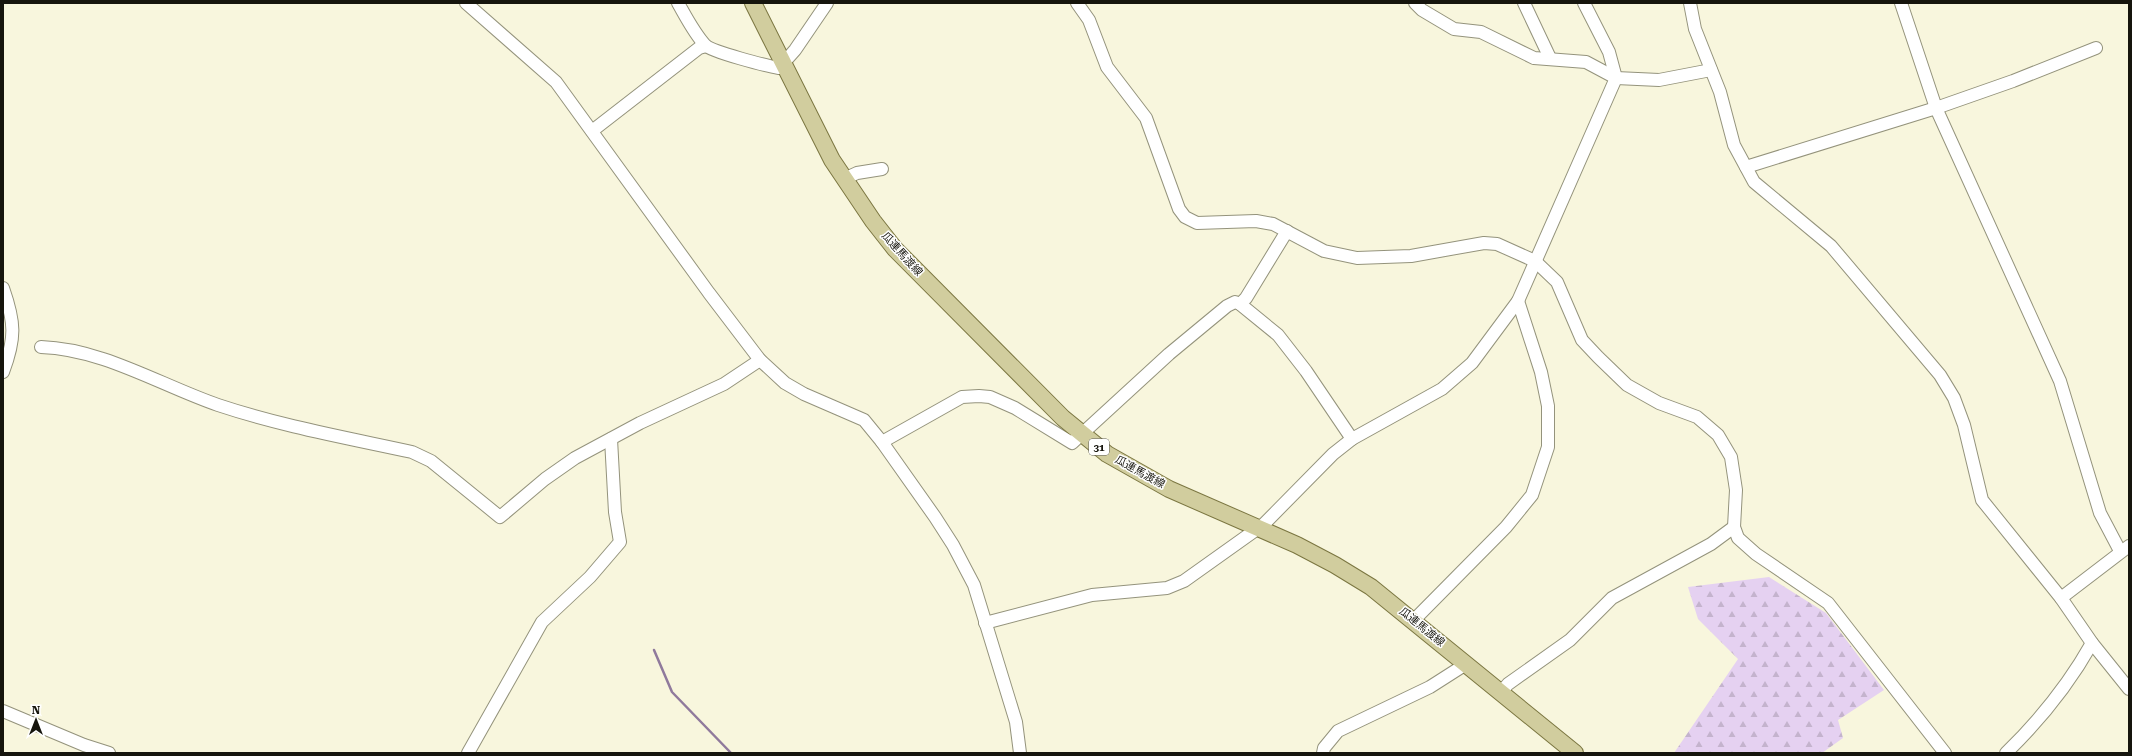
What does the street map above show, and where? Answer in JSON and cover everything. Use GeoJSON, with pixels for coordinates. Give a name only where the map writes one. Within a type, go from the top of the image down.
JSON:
{"type":"FeatureCollection","features":[{"type":"Feature","properties":{"kind":"main road","name":"瓜連馬渡線"},"geometry":{"type":"LineString","coordinates":[[753,3],[823,143],[844,178],[895,250],[1038,393],[1082,434],[1107,454],[1142,474],[1335,565],[1371,587],[1414,620],[1575,753]]}},
{"type":"Feature","properties":{"kind":"street"},"geometry":{"type":"LineString","coordinates":[[466,3],[556,82],[760,360],[791,387],[864,420],[882,442],[953,545],[974,585],[1016,722],[1020,753]]}},
{"type":"Feature","properties":{"kind":"street"},"geometry":{"type":"LineString","coordinates":[[678,3],[691,26],[706,46],[721,52],[779,68],[795,50],[827,3]]}},
{"type":"Feature","properties":{"kind":"street"},"geometry":{"type":"LineString","coordinates":[[1077,3],[1089,20],[1107,68],[1146,118],[1179,209],[1185,217],[1197,223],[1256,221],[1273,224],[1324,251],[1357,258],[1411,256],[1484,243],[1497,244],[1535,261],[1557,282],[1582,340],[1627,385],[1659,403],[1696,417],[1718,435],[1731,457],[1736,490],[1734,527],[1738,538],[1756,554],[1828,603],[1945,753]]}},
{"type":"Feature","properties":{"kind":"street"},"geometry":{"type":"LineString","coordinates":[[1415,3],[1422,10],[1454,28],[1481,32],[1534,58],[1550,58],[1586,62],[1616,78],[1659,80],[1711,70]]}},
{"type":"Feature","properties":{"kind":"street"},"geometry":{"type":"LineString","coordinates":[[1524,3],[1550,58]]}},
{"type":"Feature","properties":{"kind":"street"},"geometry":{"type":"LineString","coordinates":[[985,623],[1092,595],[1167,588],[1184,581],[1275,515],[1333,454],[1352,439],[1442,389],[1472,363],[1518,301],[1559,211],[1616,78],[1608,52],[1584,3]]}},
{"type":"Feature","properties":{"kind":"street"},"geometry":{"type":"LineString","coordinates":[[1690,3],[1696,29],[1720,92],[1734,145],[1754,182],[1831,246],[1940,376],[1954,398],[1964,426],[1982,500],[2061,598],[2092,643],[2129,690]]}},
{"type":"Feature","properties":{"kind":"street"},"geometry":{"type":"LineString","coordinates":[[1901,3],[1936,108],[2060,381],[2100,513],[2125,548],[2061,598]]}},
{"type":"Feature","properties":{"kind":"street"},"geometry":{"type":"LineString","coordinates":[[592,131],[699,48],[706,46]]}},
{"type":"Feature","properties":{"kind":"street"},"geometry":{"type":"LineString","coordinates":[[1746,167],[1936,108],[2013,81],[2096,48]]}},
{"type":"Feature","properties":{"kind":"street"},"geometry":{"type":"LineString","coordinates":[[844,178],[857,173],[882,169]]}},
{"type":"Feature","properties":{"kind":"street"},"geometry":{"type":"LineString","coordinates":[[1240,304],[1246,298],[1287,231]]}},
{"type":"Feature","properties":{"kind":"street"},"geometry":{"type":"LineString","coordinates":[[3,288],[12,321],[13,338],[6,353],[3,372]]}},
{"type":"Feature","properties":{"kind":"street"},"geometry":{"type":"LineString","coordinates":[[1414,620],[1506,527],[1532,495],[1548,447],[1548,406],[1541,372],[1518,301]]}},
{"type":"Feature","properties":{"kind":"street"},"geometry":{"type":"LineString","coordinates":[[882,442],[962,397],[979,396],[990,397],[1015,408],[1072,442],[1169,354],[1221,311],[1235,302],[1240,304],[1278,335],[1306,371],[1352,439]]}},
{"type":"Feature","properties":{"kind":"street"},"geometry":{"type":"LineString","coordinates":[[41,347],[63,348],[102,359],[218,405],[268,420],[412,452],[432,461],[500,517],[545,479],[575,458],[640,423],[724,384],[760,360]]}},
{"type":"Feature","properties":{"kind":"street"},"geometry":{"type":"LineString","coordinates":[[468,753],[542,622],[590,577],[620,542],[615,512],[611,439]]}},
{"type":"Feature","properties":{"kind":"street"},"geometry":{"type":"LineString","coordinates":[[1501,692],[1508,684],[1570,640],[1612,598],[1711,544],[1734,527]]}},
{"type":"Feature","properties":{"kind":"street"},"geometry":{"type":"LineString","coordinates":[[2006,753],[2036,723],[2078,668],[2092,643]]}},
{"type":"Feature","properties":{"kind":"street"},"geometry":{"type":"LineString","coordinates":[[1323,753],[1324,748],[1338,731],[1430,687],[1466,664]]}},
{"type":"Feature","properties":{"kind":"street"},"geometry":{"type":"LineString","coordinates":[[3,711],[105,752]]}},
{"type":"Feature","properties":{"kind":"green space"},"geometry":{"type":"Polygon","coordinates":[[[1769,577],[1826,613],[1884,690],[1838,720],[1843,738],[1822,753],[1674,753],[1738,659],[1698,619],[1688,587],[1769,577]]]}},
{"type":"Feature","properties":{"kind":"waterway"},"geometry":{"type":"LineString","coordinates":[[654,650],[672,692],[731,753]]}}]}
